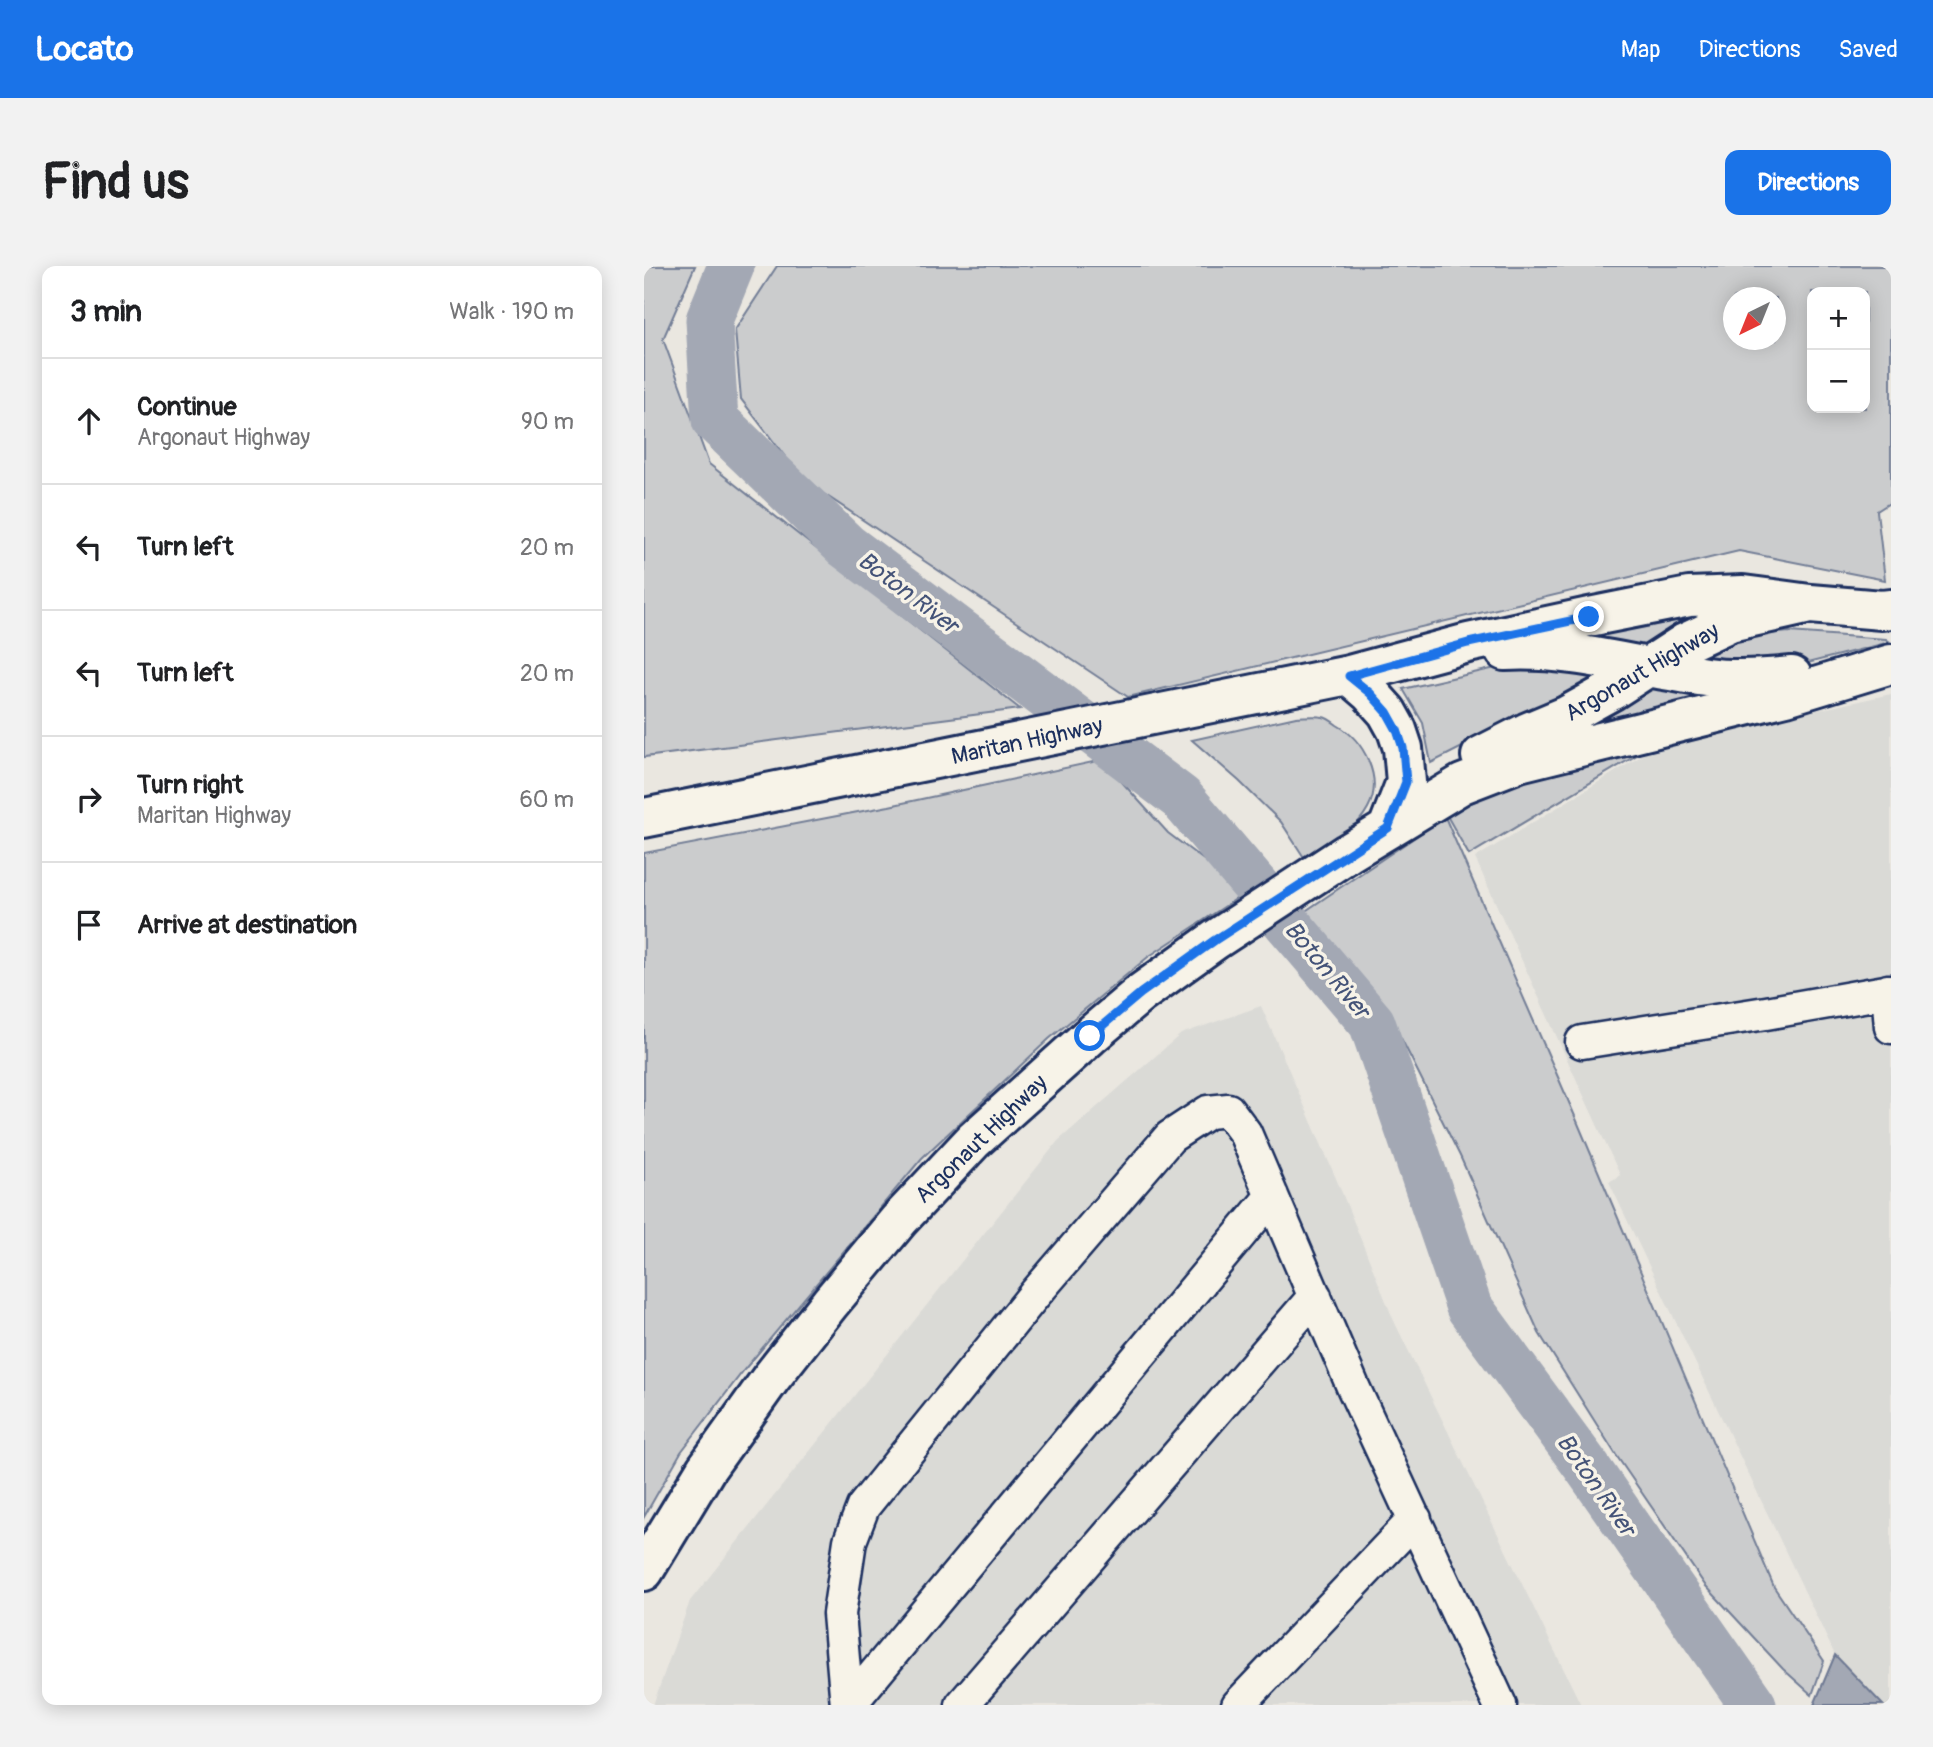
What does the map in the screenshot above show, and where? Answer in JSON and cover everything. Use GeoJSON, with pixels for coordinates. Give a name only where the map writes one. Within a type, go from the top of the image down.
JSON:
{"type":"FeatureCollection","features":[{"type":"Feature","properties":{"kind":"main road","name":"Maritan Highway"},"geometry":{"type":"LineString","coordinates":[[644,818],[1349,676],[1468,643],[1689,597],[1743,595],[1810,604]]}},
{"type":"Feature","properties":{"kind":"main road","name":"Argonaut Highway"},"geometry":{"type":"LineString","coordinates":[[1403,819],[1451,778],[1490,750],[1566,716],[1650,667],[1685,643],[1730,622],[1810,604],[1891,609]]}},
{"type":"Feature","properties":{"kind":"main road","name":"Maritan Highway"},"geometry":{"type":"LineString","coordinates":[[1409,660],[1521,650],[1569,652],[1709,678],[1755,680],[1891,664]]}},
{"type":"Feature","properties":{"kind":"main road","name":"Argonaut Highway"},"geometry":{"type":"LineString","coordinates":[[644,1571],[706,1469],[771,1378],[899,1220],[974,1140],[1141,993],[1215,940],[1348,853],[1462,784],[1519,762],[1786,696],[1891,664]]}},
{"type":"Feature","properties":{"kind":"main road"},"geometry":{"type":"LineString","coordinates":[[1349,676],[1370,693],[1387,712],[1397,730],[1403,748],[1406,782],[1403,819]]}},
{"type":"Feature","properties":{"kind":"lane"},"geometry":{"type":"LineString","coordinates":[[1582,1042],[1889,991],[1891,1027]]}},
{"type":"Feature","properties":{"kind":"lane"},"geometry":{"type":"LineString","coordinates":[[848,1705],[839,1614],[850,1541],[863,1507],[1035,1294],[1170,1138],[1208,1112],[1228,1110],[1245,1133],[1354,1389],[1500,1705]]}},
{"type":"Feature","properties":{"kind":"lane"},"geometry":{"type":"LineString","coordinates":[[848,1705],[1272,1196]]}},
{"type":"Feature","properties":{"kind":"lane"},"geometry":{"type":"LineString","coordinates":[[962,1705],[1315,1296]]}},
{"type":"Feature","properties":{"kind":"lane"},"geometry":{"type":"LineString","coordinates":[[1238,1705],[1415,1519]]}},
{"type":"Feature","properties":{"kind":"shaded area"},"geometry":{"type":"Polygon","coordinates":[[[644,266],[695,266],[663,339],[709,464],[1020,709],[644,757],[644,266]]]}},
{"type":"Feature","properties":{"kind":"shaded area"},"geometry":{"type":"Polygon","coordinates":[[[777,266],[1891,266],[1891,502],[1877,511],[1885,580],[1739,551],[1128,697],[803,480],[741,399],[735,330],[777,266]]]}},
{"type":"Feature","properties":{"kind":"shaded area"},"geometry":{"type":"Polygon","coordinates":[[[1731,615],[1645,658],[1539,645],[1635,627],[1731,615]]]}},
{"type":"Feature","properties":{"kind":"shaded area"},"geometry":{"type":"Polygon","coordinates":[[[1789,632],[1886,639],[1890,642],[1788,668],[1685,666],[1736,641],[1789,632]]]}},
{"type":"Feature","properties":{"kind":"shaded area"},"geometry":{"type":"Polygon","coordinates":[[[1553,664],[1618,677],[1484,736],[1431,763],[1423,723],[1403,689],[1500,667],[1553,664]]]}},
{"type":"Feature","properties":{"kind":"shaded area"},"geometry":{"type":"Polygon","coordinates":[[[1663,683],[1756,695],[1598,723],[1663,683]]]}},
{"type":"Feature","properties":{"kind":"shaded area"},"geometry":{"type":"Polygon","coordinates":[[[1891,694],[1891,1705],[1883,1705],[1835,1655],[1609,1182],[1620,1175],[1475,858],[1659,745],[1891,694]]]}},
{"type":"Feature","properties":{"kind":"shaded area"},"geometry":{"type":"Polygon","coordinates":[[[1296,717],[1325,718],[1347,732],[1369,761],[1374,785],[1368,808],[1356,825],[1305,859],[1281,822],[1192,740],[1296,717]]]}},
{"type":"Feature","properties":{"kind":"shaded area"},"geometry":{"type":"Polygon","coordinates":[[[1652,746],[1469,855],[1446,814],[1529,777],[1652,746]]]}},
{"type":"Feature","properties":{"kind":"shaded area"},"geometry":{"type":"Polygon","coordinates":[[[1102,760],[1168,833],[1205,861],[1251,889],[1148,957],[1049,1039],[922,1158],[744,1370],[681,1452],[644,1517],[644,853],[889,806],[1102,760]]]}},
{"type":"Feature","properties":{"kind":"shaded area"},"geometry":{"type":"Polygon","coordinates":[[[1445,817],[1774,1587],[1824,1661],[1812,1695],[1783,1669],[1705,1585],[1616,1455],[1539,1333],[1460,1156],[1400,1036],[1301,914],[1445,817]]]}},
{"type":"Feature","properties":{"kind":"shaded area"},"geometry":{"type":"Polygon","coordinates":[[[1261,1006],[1394,1321],[1581,1705],[653,1705],[690,1601],[1058,1141],[1181,1034],[1261,1006]]]}},
{"type":"Feature","properties":{"kind":"shaded area"},"geometry":{"type":"Polygon","coordinates":[[[1835,1655],[1883,1705],[1814,1705],[1835,1655]]]}},
{"type":"Feature","properties":{"kind":"waterway","name":"Boton River"},"geometry":{"type":"LineString","coordinates":[[731,266],[709,320],[715,420],[846,546],[1181,798],[1372,1023],[1469,1307],[1584,1463],[1753,1705]]}},
{"type":"Feature","properties":{"kind":"route"},"geometry":{"type":"LineString","coordinates":[[1090,1036],[1141,993],[1215,940],[1388,828],[1406,782],[1403,748],[1387,712],[1370,693],[1349,676],[1468,643],[1589,617]]}}]}
